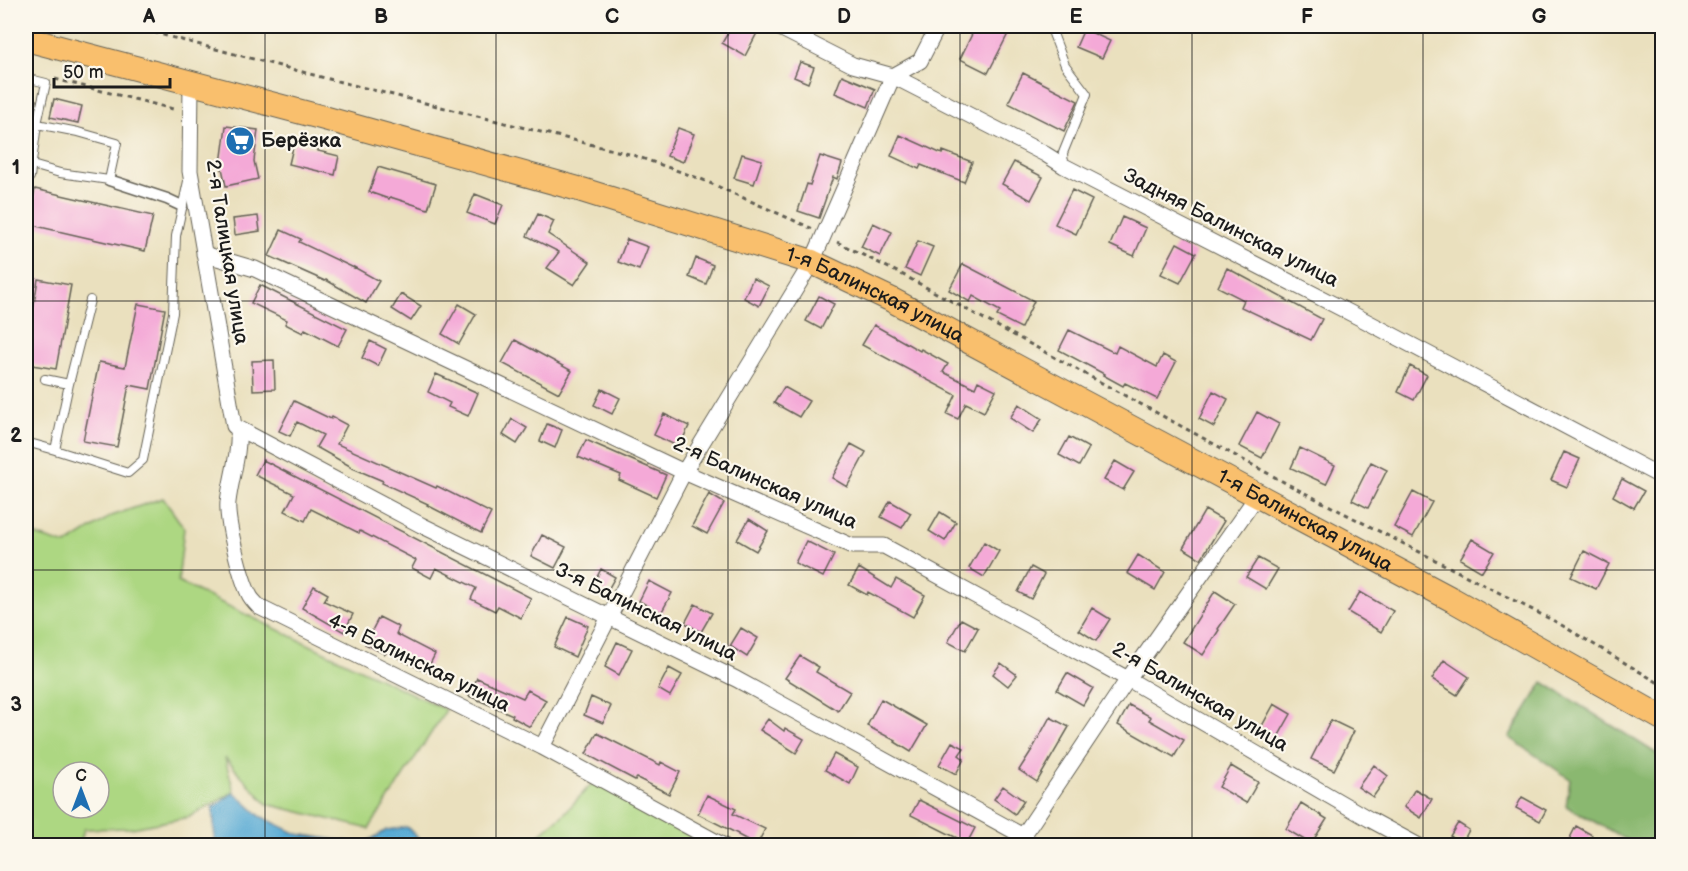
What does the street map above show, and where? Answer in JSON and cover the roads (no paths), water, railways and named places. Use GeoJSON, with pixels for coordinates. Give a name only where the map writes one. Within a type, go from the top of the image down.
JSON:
{"type":"FeatureCollection","features":[{"type":"Feature","properties":{"kind":"main road","name":"1-я Балинская улица"},"geometry":{"type":"LineString","coordinates":[[26,39],[324,118],[582,190],[812,262],[890,299],[1660,712]]}},
{"type":"Feature","properties":{"kind":"street","name":"Задняя Балинская улица"},"geometry":{"type":"LineString","coordinates":[[776,26],[853,65],[893,76],[1662,477]]}},
{"type":"Feature","properties":{"kind":"street"},"geometry":{"type":"LineString","coordinates":[[542,747],[684,472],[812,262],[893,76],[920,61],[938,26]]}},
{"type":"Feature","properties":{"kind":"street","name":"2-я Талицкая улица"},"geometry":{"type":"LineString","coordinates":[[191,84],[190,171],[236,427]]}},
{"type":"Feature","properties":{"kind":"street"},"geometry":{"type":"LineString","coordinates":[[109,180],[147,191],[182,206]]}},
{"type":"Feature","properties":{"kind":"street","name":"2-я Балинская улица"},"geometry":{"type":"LineString","coordinates":[[204,254],[255,269],[684,472],[852,546],[884,546],[1128,679],[1419,846]]}},
{"type":"Feature","properties":{"kind":"street","name":"3-я Балинская улица"},"geometry":{"type":"LineString","coordinates":[[236,427],[421,525],[736,679],[1029,841]]}},
{"type":"Feature","properties":{"kind":"street","name":"4-я Балинская улица"},"geometry":{"type":"LineString","coordinates":[[236,427],[239,440],[228,504],[242,578],[251,598],[259,607],[542,747],[724,846]]}},
{"type":"Feature","properties":{"kind":"street"},"geometry":{"type":"LineString","coordinates":[[1029,841],[1128,679],[1257,496]]}},
{"type":"Feature","properties":{"kind":"lane"},"geometry":{"type":"LineString","coordinates":[[1050,26],[1065,65],[1087,94],[1063,153],[1064,166]]}},
{"type":"Feature","properties":{"kind":"lane"},"geometry":{"type":"LineString","coordinates":[[26,78],[46,83],[37,124],[30,177],[26,182]]}},
{"type":"Feature","properties":{"kind":"lane"},"geometry":{"type":"LineString","coordinates":[[32,165],[109,180],[117,143],[37,124]]}},
{"type":"Feature","properties":{"kind":"lane"},"geometry":{"type":"LineString","coordinates":[[26,442],[128,472],[143,460],[173,313],[176,237],[190,171]]}},
{"type":"Feature","properties":{"kind":"lane"},"geometry":{"type":"LineString","coordinates":[[55,450],[90,300]]}},
{"type":"Feature","properties":{"kind":"lane"},"geometry":{"type":"LineString","coordinates":[[45,379],[69,384]]}},
{"type":"Feature","properties":{"kind":"water"},"geometry":{"type":"Polygon","coordinates":[[[234,792],[260,816],[297,834],[363,844],[387,830],[407,827],[425,845],[159,845],[172,842],[215,842],[213,808],[234,792]]]}},
{"type":"Feature","properties":{"kind":"place","name":"Берёзка"},"geometry":{"type":"Point","coordinates":[240,141]}}]}
